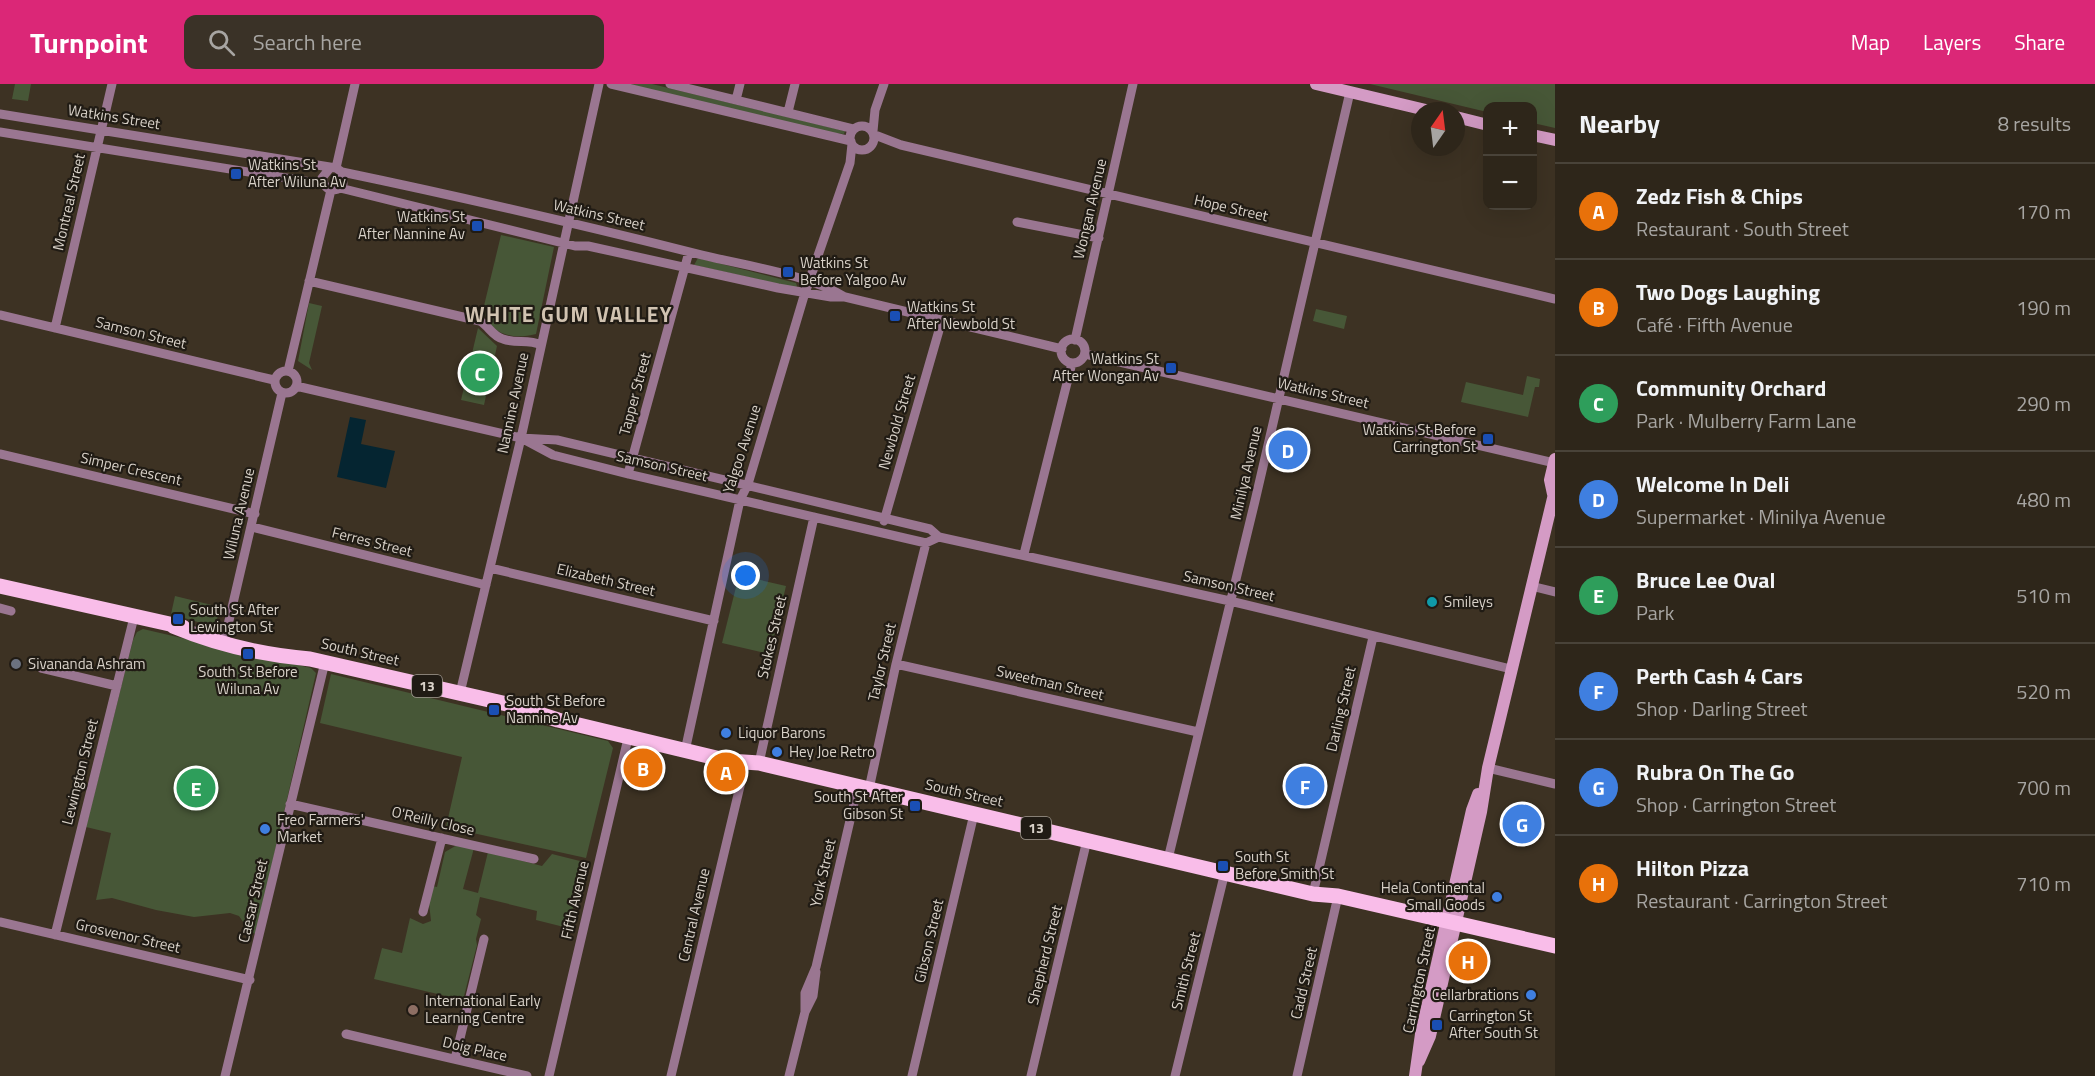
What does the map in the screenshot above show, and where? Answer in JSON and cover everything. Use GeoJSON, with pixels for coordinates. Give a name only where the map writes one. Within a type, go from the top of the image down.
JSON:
{"type":"FeatureCollection","features":[{"type":"Feature","properties":{"kind":"main road"},"geometry":{"type":"LineString","coordinates":[[1316,84],[1411,106]]}},
{"type":"Feature","properties":{"kind":"main road"},"geometry":{"type":"LineString","coordinates":[[1465,119],[1483,123]]}},
{"type":"Feature","properties":{"kind":"main road"},"geometry":{"type":"LineString","coordinates":[[1537,136],[1555,140]]}},
{"type":"Feature","properties":{"kind":"main road","name":"Carrington Street"},"geometry":{"type":"LineString","coordinates":[[1415,1076],[1430,1036],[1472,810],[1488,768],[1554,492],[1550,480],[1555,461]]}},
{"type":"Feature","properties":{"kind":"main road","name":"South Street"},"geometry":{"type":"LineString","coordinates":[[0,586],[225,639],[283,648],[317,661],[543,713],[558,720],[686,747],[729,761],[752,762],[864,787],[1225,872],[1450,927],[1555,956]]}},
{"type":"Feature","properties":{"kind":"main road","name":"South Street"},"geometry":{"type":"LineString","coordinates":[[1450,927],[1555,946]]}},
{"type":"Feature","properties":{"kind":"street","name":"Montreal Street"},"geometry":{"type":"LineString","coordinates":[[55,327],[112,84]]}},
{"type":"Feature","properties":{"kind":"street"},"geometry":{"type":"LineString","coordinates":[[331,187],[344,182],[336,169],[356,84]]}},
{"type":"Feature","properties":{"kind":"street","name":"Nannine Avenue"},"geometry":{"type":"LineString","coordinates":[[460,693],[521,438],[599,84]]}},
{"type":"Feature","properties":{"kind":"street"},"geometry":{"type":"LineString","coordinates":[[611,84],[851,142],[862,150]]}},
{"type":"Feature","properties":{"kind":"street","name":"Hope Street"},"geometry":{"type":"LineString","coordinates":[[670,84],[868,133],[901,145],[1555,299]]}},
{"type":"Feature","properties":{"kind":"street"},"geometry":{"type":"LineString","coordinates":[[736,100],[740,84]]}},
{"type":"Feature","properties":{"kind":"street"},"geometry":{"type":"LineString","coordinates":[[788,112],[795,84]]}},
{"type":"Feature","properties":{"kind":"street"},"geometry":{"type":"LineString","coordinates":[[868,133],[884,84]]}},
{"type":"Feature","properties":{"kind":"street","name":"Wongan Avenue"},"geometry":{"type":"LineString","coordinates":[[1075,340],[1133,84]]}},
{"type":"Feature","properties":{"kind":"street","name":"Minilya Avenue"},"geometry":{"type":"LineString","coordinates":[[1168,859],[1350,92]]}},
{"type":"Feature","properties":{"kind":"street","name":"Watkins Street"},"geometry":{"type":"LineString","coordinates":[[0,114],[336,169],[689,252],[809,283],[845,297]]}},
{"type":"Feature","properties":{"kind":"street","name":"Watkins Street"},"geometry":{"type":"LineString","coordinates":[[0,132],[331,187],[685,270],[805,293],[845,297],[1062,349]]}},
{"type":"Feature","properties":{"kind":"street","name":"Yalgoo Avenue"},"geometry":{"type":"LineString","coordinates":[[686,747],[740,500],[748,484],[805,293],[849,163],[851,142],[868,133]]}},
{"type":"Feature","properties":{"kind":"street","name":"Yalgoo Avenue"},"geometry":{"type":"LineString","coordinates":[[849,163],[862,150],[868,133]]}},
{"type":"Feature","properties":{"kind":"street"},"geometry":{"type":"LineString","coordinates":[[288,371],[331,187],[323,175],[336,169]]}},
{"type":"Feature","properties":{"kind":"street"},"geometry":{"type":"LineString","coordinates":[[1017,222],[1098,238]]}},
{"type":"Feature","properties":{"kind":"street","name":"Tapper Street"},"geometry":{"type":"LineString","coordinates":[[628,474],[689,252]]}},
{"type":"Feature","properties":{"kind":"street"},"geometry":{"type":"LineString","coordinates":[[309,281],[480,321],[501,339],[517,343],[530,341],[542,345]]}},
{"type":"Feature","properties":{"kind":"street","name":"Samson Street"},"geometry":{"type":"LineString","coordinates":[[0,315],[274,380]]}},
{"type":"Feature","properties":{"kind":"street","name":"Newbold Street"},"geometry":{"type":"LineString","coordinates":[[881,532],[942,320]]}},
{"type":"Feature","properties":{"kind":"street"},"geometry":{"type":"LineString","coordinates":[[1075,340],[1082,343],[1085,354],[1081,360],[1071,363],[1063,357],[1062,349],[1065,343],[1075,340]]}},
{"type":"Feature","properties":{"kind":"street","name":"Watkins Street"},"geometry":{"type":"LineString","coordinates":[[1085,354],[1555,461]]}},
{"type":"Feature","properties":{"kind":"street"},"geometry":{"type":"LineString","coordinates":[[1024,554],[1071,363]]}},
{"type":"Feature","properties":{"kind":"street"},"geometry":{"type":"LineString","coordinates":[[288,371],[296,376],[297,386],[291,392],[282,393],[276,388],[274,380],[279,373],[288,371]]}},
{"type":"Feature","properties":{"kind":"street","name":"Samson Street"},"geometry":{"type":"LineString","coordinates":[[297,386],[521,438],[557,440],[748,484],[930,529],[939,537],[1230,601],[1511,669]]}},
{"type":"Feature","properties":{"kind":"street","name":"Wiluna Avenue"},"geometry":{"type":"LineString","coordinates":[[225,639],[282,393]]}},
{"type":"Feature","properties":{"kind":"street","name":"Samson Street"},"geometry":{"type":"LineString","coordinates":[[521,438],[553,454],[628,474],[926,543]]}},
{"type":"Feature","properties":{"kind":"street","name":"Simper Crescent"},"geometry":{"type":"LineString","coordinates":[[0,454],[255,514]]}},
{"type":"Feature","properties":{"kind":"street","name":"Stokes Street"},"geometry":{"type":"LineString","coordinates":[[752,762],[814,517]]}},
{"type":"Feature","properties":{"kind":"street","name":"Ferres Street"},"geometry":{"type":"LineString","coordinates":[[252,527],[486,585]]}},
{"type":"Feature","properties":{"kind":"street"},"geometry":{"type":"LineString","coordinates":[[926,543],[939,537]]}},
{"type":"Feature","properties":{"kind":"street","name":"Taylor Street"},"geometry":{"type":"LineString","coordinates":[[864,787],[926,543]]}},
{"type":"Feature","properties":{"kind":"street","name":"Elizabeth Street"},"geometry":{"type":"LineString","coordinates":[[490,568],[714,621]]}},
{"type":"Feature","properties":{"kind":"street"},"geometry":{"type":"LineString","coordinates":[[1531,586],[1555,592]]}},
{"type":"Feature","properties":{"kind":"street"},"geometry":{"type":"LineString","coordinates":[[0,608],[11,611]]}},
{"type":"Feature","properties":{"kind":"street","name":"Lewington Street"},"geometry":{"type":"LineString","coordinates":[[55,935],[134,617]]}},
{"type":"Feature","properties":{"kind":"street","name":"Darling Street"},"geometry":{"type":"LineString","coordinates":[[1313,894],[1373,637]]}},
{"type":"Feature","properties":{"kind":"street","name":"Caesar Street"},"geometry":{"type":"LineString","coordinates":[[225,1076],[250,980],[290,804],[317,661]]}},
{"type":"Feature","properties":{"kind":"street","name":"Sweetman Street"},"geometry":{"type":"LineString","coordinates":[[896,664],[1198,732]]}},
{"type":"Feature","properties":{"kind":"street"},"geometry":{"type":"LineString","coordinates":[[41,668],[117,686]]}},
{"type":"Feature","properties":{"kind":"street","name":"Fifth Avenue"},"geometry":{"type":"LineString","coordinates":[[549,1076],[629,734]]}},
{"type":"Feature","properties":{"kind":"street","name":"Central Avenue"},"geometry":{"type":"LineString","coordinates":[[671,1076],[752,762]]}},
{"type":"Feature","properties":{"kind":"street"},"geometry":{"type":"LineString","coordinates":[[1488,768],[1555,784]]}},
{"type":"Feature","properties":{"kind":"street","name":"York Street"},"geometry":{"type":"LineString","coordinates":[[789,1076],[805,1012],[813,996],[816,967],[864,787]]}},
{"type":"Feature","properties":{"kind":"street","name":"O'Reilly Close"},"geometry":{"type":"LineString","coordinates":[[290,804],[534,859]]}},
{"type":"Feature","properties":{"kind":"street","name":"Gibson Street"},"geometry":{"type":"LineString","coordinates":[[912,1076],[974,814]]}},
{"type":"Feature","properties":{"kind":"street"},"geometry":{"type":"LineString","coordinates":[[423,912],[442,838]]}},
{"type":"Feature","properties":{"kind":"street","name":"Shepherd Street"},"geometry":{"type":"LineString","coordinates":[[1031,1076],[1087,840]]}},
{"type":"Feature","properties":{"kind":"street","name":"Smith Street"},"geometry":{"type":"LineString","coordinates":[[1175,1076],[1225,872]]}},
{"type":"Feature","properties":{"kind":"street","name":"Cadd Street"},"geometry":{"type":"LineString","coordinates":[[1297,1076],[1338,900]]}},
{"type":"Feature","properties":{"kind":"street","name":"Grosvenor Street"},"geometry":{"type":"LineString","coordinates":[[0,922],[250,980]]}},
{"type":"Feature","properties":{"kind":"street"},"geometry":{"type":"LineString","coordinates":[[455,1059],[484,939]]}},
{"type":"Feature","properties":{"kind":"street","name":"Doig Place"},"geometry":{"type":"LineString","coordinates":[[345,1034],[527,1076]]}},
{"type":"Feature","properties":{"kind":"green space"},"geometry":{"type":"Polygon","coordinates":[[[15,84],[31,84],[28,101],[12,99],[15,84]]]}},
{"type":"Feature","properties":{"kind":"green space"},"geometry":{"type":"Polygon","coordinates":[[[618,84],[652,84],[845,131],[844,134],[812,131],[618,84]]]}},
{"type":"Feature","properties":{"kind":"green space"},"geometry":{"type":"Polygon","coordinates":[[[1370,84],[1555,84],[1555,128],[1537,124],[1537,102],[1483,102],[1483,111],[1465,107],[1465,102],[1445,102],[1370,84]]]}},
{"type":"Feature","properties":{"kind":"green space"},"geometry":{"type":"Polygon","coordinates":[[[501,235],[554,247],[536,334],[511,336],[503,334],[491,325],[483,310],[501,235]]]}},
{"type":"Feature","properties":{"kind":"green space"},"geometry":{"type":"Polygon","coordinates":[[[698,258],[796,283],[797,286],[796,288],[694,265],[698,258]]]}},
{"type":"Feature","properties":{"kind":"green space"},"geometry":{"type":"Polygon","coordinates":[[[309,303],[322,306],[309,363],[312,370],[298,361],[309,303]]]}},
{"type":"Feature","properties":{"kind":"green space"},"geometry":{"type":"Polygon","coordinates":[[[1316,309],[1347,316],[1344,329],[1313,321],[1316,309]]]}},
{"type":"Feature","properties":{"kind":"green space"},"geometry":{"type":"Polygon","coordinates":[[[478,328],[497,346],[484,405],[461,400],[478,328]]]}},
{"type":"Feature","properties":{"kind":"green space"},"geometry":{"type":"Polygon","coordinates":[[[1527,376],[1540,379],[1539,387],[1535,387],[1528,417],[1461,402],[1466,382],[1523,395],[1527,376]]]}},
{"type":"Feature","properties":{"kind":"green space"},"geometry":{"type":"Polygon","coordinates":[[[739,575],[786,586],[770,654],[722,643],[739,575]]]}},
{"type":"Feature","properties":{"kind":"green space"},"geometry":{"type":"Polygon","coordinates":[[[175,596],[220,607],[216,624],[211,626],[171,614],[175,596]]]}},
{"type":"Feature","properties":{"kind":"green space"},"geometry":{"type":"Polygon","coordinates":[[[143,629],[311,668],[316,673],[256,934],[250,932],[239,916],[230,913],[194,917],[112,898],[96,900],[111,833],[86,827],[133,640],[137,632],[143,629]]]}},
{"type":"Feature","properties":{"kind":"green space"},"geometry":{"type":"Polygon","coordinates":[[[331,674],[608,741],[613,748],[586,858],[446,827],[462,757],[320,723],[331,674]]]}},
{"type":"Feature","properties":{"kind":"green space"},"geometry":{"type":"Polygon","coordinates":[[[457,845],[474,848],[463,889],[478,893],[488,852],[542,866],[552,854],[584,862],[568,928],[536,920],[537,911],[480,897],[476,915],[481,919],[476,939],[477,945],[463,1000],[374,979],[382,948],[402,953],[410,918],[423,924],[431,921],[429,903],[432,886],[437,887],[445,852],[457,845]]]}},
{"type":"Feature","properties":{"kind":"water"},"geometry":{"type":"Polygon","coordinates":[[[350,417],[366,420],[361,444],[395,451],[386,488],[337,477],[350,417]]]}},
{"type":"Feature","properties":{"kind":"place","name":"Watkins St After Wiluna Av"},"geometry":{"type":"Point","coordinates":[236,174]}},
{"type":"Feature","properties":{"kind":"place","name":"Watkins St After Nannine Av"},"geometry":{"type":"Point","coordinates":[477,226]}},
{"type":"Feature","properties":{"kind":"place","name":"Watkins St Before Yalgoo Av"},"geometry":{"type":"Point","coordinates":[788,272]}},
{"type":"Feature","properties":{"kind":"place","name":"Watkins St After Newbold St"},"geometry":{"type":"Point","coordinates":[895,316]}},
{"type":"Feature","properties":{"kind":"place","name":"Watkins St After Wongan Av"},"geometry":{"type":"Point","coordinates":[1171,368]}},
{"type":"Feature","properties":{"kind":"place","name":"Community Orchard"},"geometry":{"type":"Point","coordinates":[480,373]}},
{"type":"Feature","properties":{"kind":"place","name":"Watkins St Before Carrington St"},"geometry":{"type":"Point","coordinates":[1488,439]}},
{"type":"Feature","properties":{"kind":"place","name":"Welcome In Deli"},"geometry":{"type":"Point","coordinates":[1288,450]}},
{"type":"Feature","properties":{"kind":"place","name":"Smileys"},"geometry":{"type":"Point","coordinates":[1432,602]}},
{"type":"Feature","properties":{"kind":"place","name":"South St After Lewington St"},"geometry":{"type":"Point","coordinates":[178,619]}},
{"type":"Feature","properties":{"kind":"place","name":"South St Before Wiluna Av"},"geometry":{"type":"Point","coordinates":[248,654]}},
{"type":"Feature","properties":{"kind":"place","name":"Sivananda Ashram"},"geometry":{"type":"Point","coordinates":[16,664]}},
{"type":"Feature","properties":{"kind":"place","name":"South St Before Nannine Av"},"geometry":{"type":"Point","coordinates":[494,710]}},
{"type":"Feature","properties":{"kind":"place","name":"Liquor Barons"},"geometry":{"type":"Point","coordinates":[726,733]}},
{"type":"Feature","properties":{"kind":"place","name":"Hey Joe Retro"},"geometry":{"type":"Point","coordinates":[777,752]}},
{"type":"Feature","properties":{"kind":"place","name":"Two Dogs Laughing"},"geometry":{"type":"Point","coordinates":[643,768]}},
{"type":"Feature","properties":{"kind":"place","name":"Zedz Fish & Chips"},"geometry":{"type":"Point","coordinates":[726,772]}},
{"type":"Feature","properties":{"kind":"place","name":"Perth Cash 4 Cars"},"geometry":{"type":"Point","coordinates":[1305,786]}},
{"type":"Feature","properties":{"kind":"place","name":"Bruce Lee Oval"},"geometry":{"type":"Point","coordinates":[196,788]}},
{"type":"Feature","properties":{"kind":"place","name":"South St After Gibson St"},"geometry":{"type":"Point","coordinates":[915,806]}},
{"type":"Feature","properties":{"kind":"place","name":"Rubra On The Go"},"geometry":{"type":"Point","coordinates":[1522,824]}},
{"type":"Feature","properties":{"kind":"place","name":"Freo Farmers' Market"},"geometry":{"type":"Point","coordinates":[265,829]}},
{"type":"Feature","properties":{"kind":"place","name":"South St Before Smith St"},"geometry":{"type":"Point","coordinates":[1223,866]}},
{"type":"Feature","properties":{"kind":"place","name":"Hela Continental Small Goods"},"geometry":{"type":"Point","coordinates":[1497,897]}},
{"type":"Feature","properties":{"kind":"place","name":"Hilton Pizza"},"geometry":{"type":"Point","coordinates":[1468,961]}},
{"type":"Feature","properties":{"kind":"place","name":"Cellarbrations"},"geometry":{"type":"Point","coordinates":[1531,995]}},
{"type":"Feature","properties":{"kind":"place","name":"International Early Learning Centre"},"geometry":{"type":"Point","coordinates":[413,1010]}},
{"type":"Feature","properties":{"kind":"place","name":"Carrington St After South St"},"geometry":{"type":"Point","coordinates":[1437,1025]}},
{"type":"Feature","properties":{"kind":"district","name":"WHITE GUM VALLEY"},"geometry":{"type":"Point","coordinates":[569,315]}}]}
